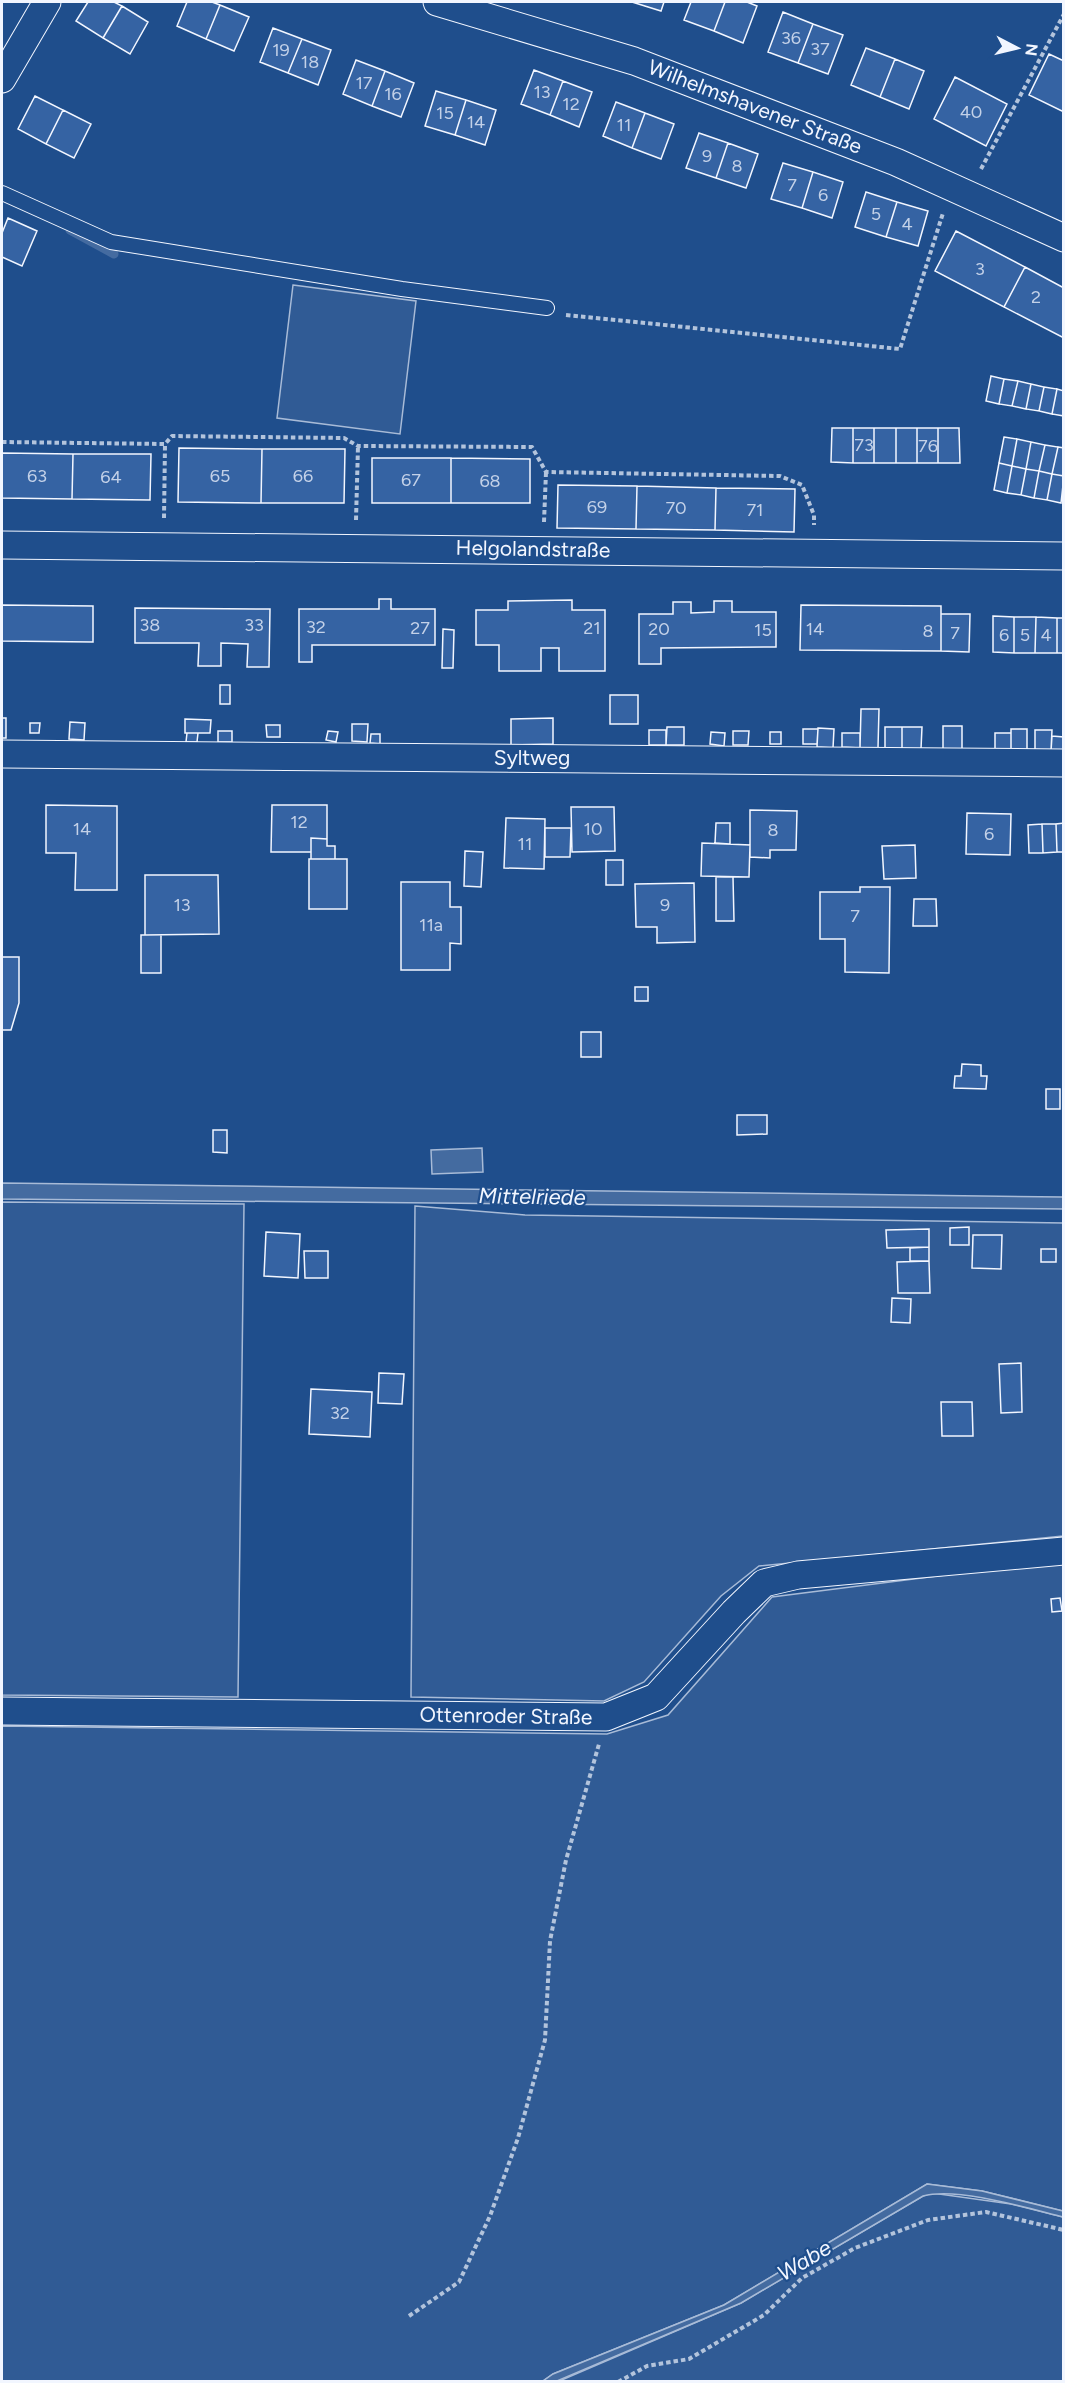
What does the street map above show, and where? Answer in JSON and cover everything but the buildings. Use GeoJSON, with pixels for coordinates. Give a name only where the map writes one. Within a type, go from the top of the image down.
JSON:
{"type":"FeatureCollection","features":[{"type":"Feature","properties":{"kind":"street"},"geometry":{"type":"LineString","coordinates":[[2,79],[46,2]]}},
{"type":"Feature","properties":{"kind":"street","name":"Wilhelmshavener Straße"},"geometry":{"type":"LineString","coordinates":[[437,2],[634,61],[824,133],[968,193],[1064,238]]}},
{"type":"Feature","properties":{"kind":"street","name":"Helgolandstraße"},"geometry":{"type":"LineString","coordinates":[[2,544],[1064,556]]}},
{"type":"Feature","properties":{"kind":"street","name":"Syltweg"},"geometry":{"type":"LineString","coordinates":[[2,754],[1064,763]]}},
{"type":"Feature","properties":{"kind":"street","name":"Ottenroder Straße"},"geometry":{"type":"LineString","coordinates":[[2,1711],[606,1717],[656,1697],[734,1612],[764,1583],[798,1575],[1064,1551]]}},
{"type":"Feature","properties":{"kind":"lane"},"geometry":{"type":"LineString","coordinates":[[2,193],[111,242],[380,285],[547,308]]}},
{"type":"Feature","properties":{"kind":"path"},"geometry":{"type":"LineString","coordinates":[[547,308],[558,315],[900,349],[946,204],[968,193],[1064,14]]}},
{"type":"Feature","properties":{"kind":"path"},"geometry":{"type":"LineString","coordinates":[[164,546],[165,444],[172,436],[344,438],[358,446],[532,447],[546,472],[543,550]]}},
{"type":"Feature","properties":{"kind":"path"},"geometry":{"type":"LineString","coordinates":[[2,442],[165,444]]}},
{"type":"Feature","properties":{"kind":"path"},"geometry":{"type":"LineString","coordinates":[[356,548],[358,446]]}},
{"type":"Feature","properties":{"kind":"path"},"geometry":{"type":"LineString","coordinates":[[546,472],[780,476],[802,485],[814,515],[812,552]]}},
{"type":"Feature","properties":{"kind":"path"},"geometry":{"type":"LineString","coordinates":[[409,2316],[459,2282],[490,2216],[518,2138],[545,2040],[550,1941],[566,1860],[606,1717]]}},
{"type":"Feature","properties":{"kind":"path"},"geometry":{"type":"LineString","coordinates":[[618,2382],[647,2366],[689,2359],[764,2315],[802,2278],[855,2248],[928,2220],[986,2212],[1064,2230]]}},
{"type":"Feature","properties":{"kind":"shaded area"},"geometry":{"type":"Polygon","coordinates":[[[293,285],[416,301],[400,434],[277,418],[293,285]]]}},
{"type":"Feature","properties":{"kind":"shaded area"},"geometry":{"type":"Polygon","coordinates":[[[2,1202],[244,1204],[238,1697],[2,1695],[2,1202]]]}},
{"type":"Feature","properties":{"kind":"shaded area"},"geometry":{"type":"Polygon","coordinates":[[[415,1206],[525,1215],[1063,1223],[1063,1536],[759,1566],[721,1596],[644,1682],[604,1701],[411,1697],[415,1206]]]}},
{"type":"Feature","properties":{"kind":"shaded area"},"geometry":{"type":"Polygon","coordinates":[[[1063,1560],[1063,2211],[982,2191],[927,2184],[724,2305],[553,2374],[543,2381],[2,2382],[2,1726],[607,1734],[668,1715],[772,1597],[1063,1560]]]}},
{"type":"Feature","properties":{"kind":"shaded area"},"geometry":{"type":"Polygon","coordinates":[[[932,2193],[1011,2204],[1063,2217],[1063,2381],[557,2382],[741,2303],[923,2196],[932,2193]]]}},
{"type":"Feature","properties":{"kind":"water"},"geometry":{"type":"Polygon","coordinates":[[[482,1148],[483,1172],[432,1174],[431,1150],[482,1148]]]}},
{"type":"Feature","properties":{"kind":"water","name":"Mittelriede"},"geometry":{"type":"Polygon","coordinates":[[[2,1183],[1063,1197],[1064,1209],[2,1199],[2,1183]]]}},
{"type":"Feature","properties":{"kind":"water","name":"Wabe"},"geometry":{"type":"Polygon","coordinates":[[[927,2184],[982,2191],[1063,2211],[1063,2217],[973,2196],[938,2194],[923,2196],[741,2303],[557,2381],[543,2381],[553,2374],[724,2305],[927,2184]]]}},
{"type":"Feature","properties":{"kind":"waterway"},"geometry":{"type":"LineString","coordinates":[[70,230],[114,254]]}}]}
